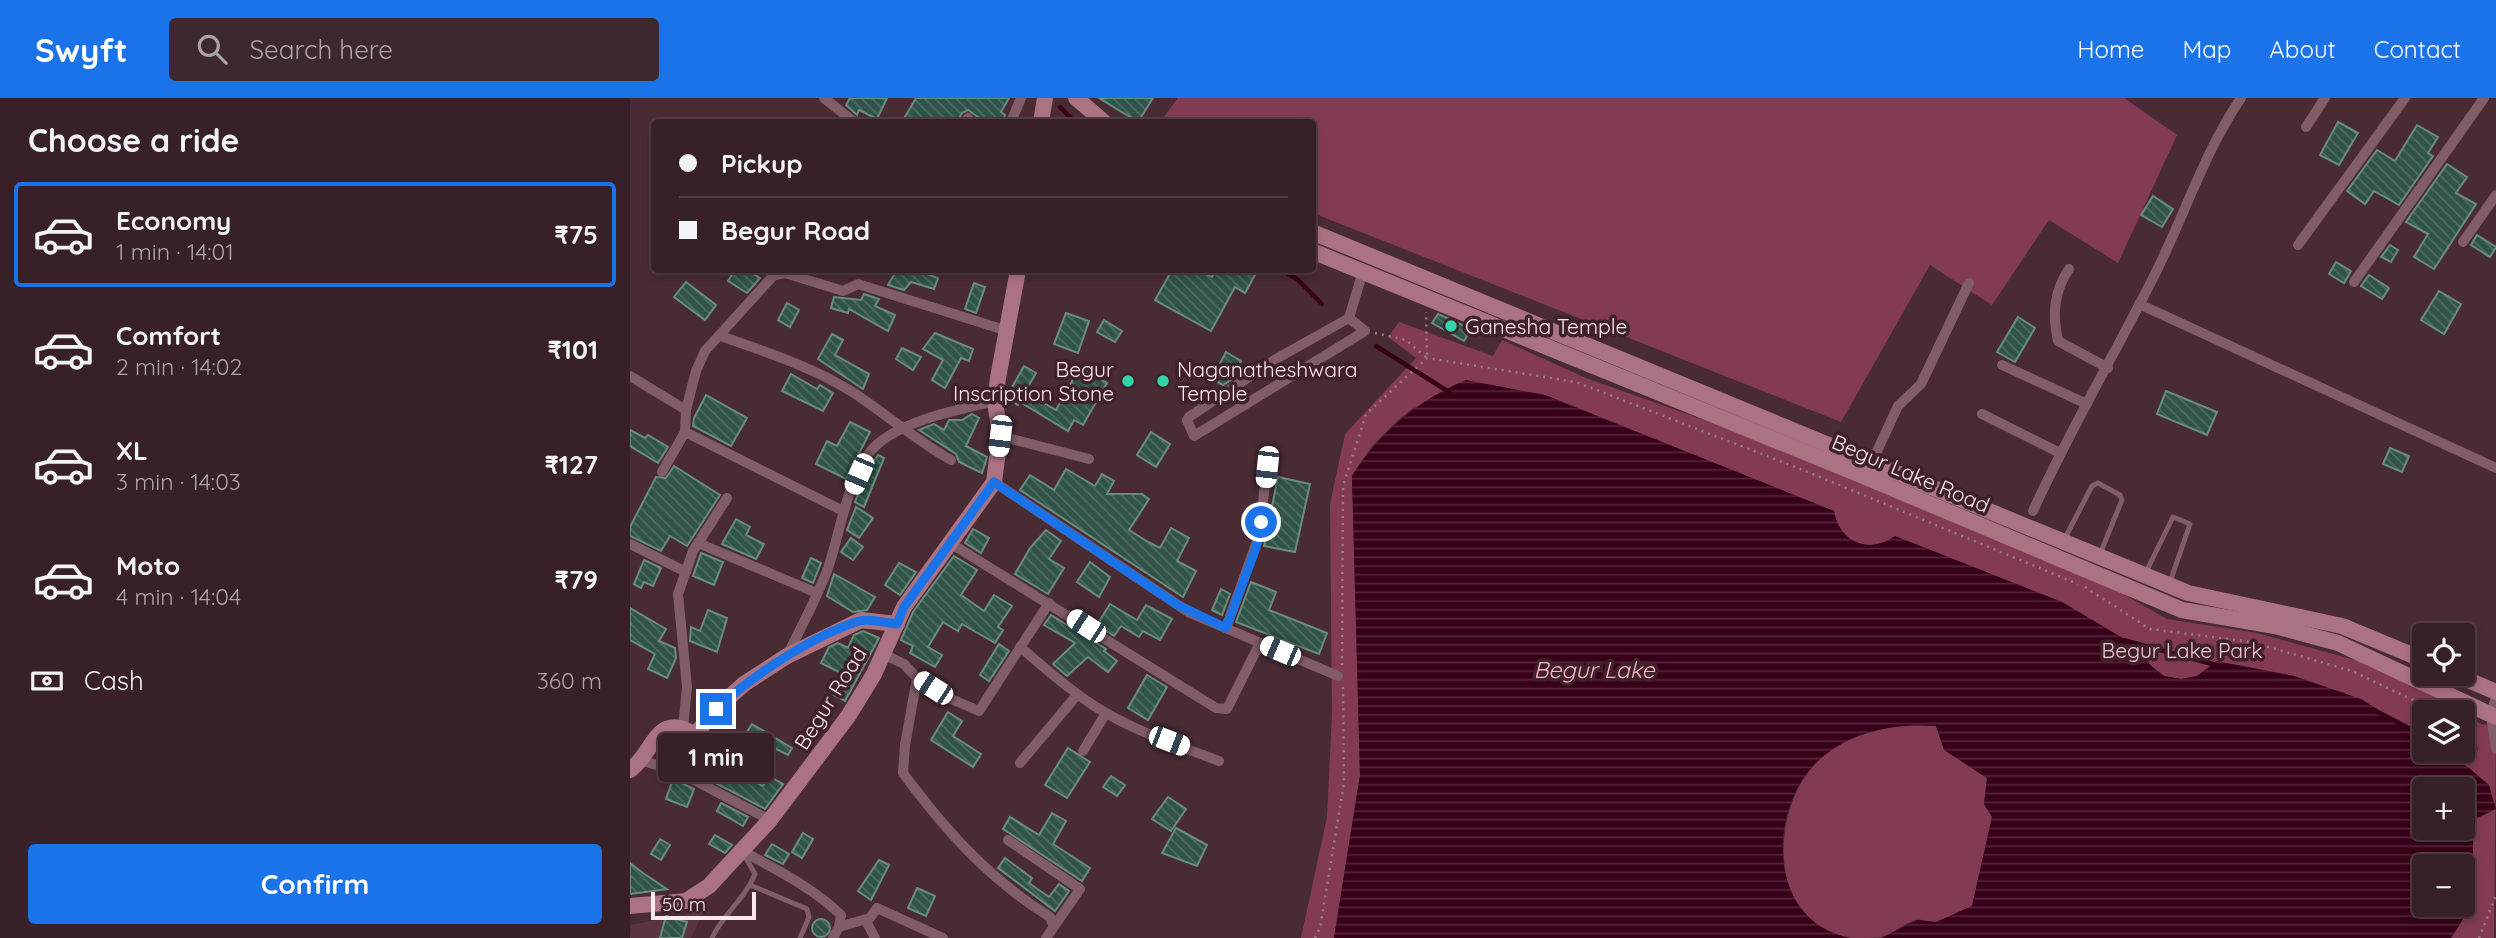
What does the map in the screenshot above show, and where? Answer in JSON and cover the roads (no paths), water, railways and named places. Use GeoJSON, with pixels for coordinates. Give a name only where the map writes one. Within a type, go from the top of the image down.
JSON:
{"type":"FeatureCollection","features":[{"type":"Feature","properties":{"kind":"main road"},"geometry":{"type":"LineString","coordinates":[[1042,119],[1045,98]]}},
{"type":"Feature","properties":{"kind":"main road"},"geometry":{"type":"LineString","coordinates":[[1076,98],[1100,119]]}},
{"type":"Feature","properties":{"kind":"main road","name":"Begur Lake Road"},"geometry":{"type":"LineString","coordinates":[[1316,234],[2188,593],[2342,626],[2412,655]]}},
{"type":"Feature","properties":{"kind":"main road","name":"Begur Lake Road"},"geometry":{"type":"LineString","coordinates":[[1316,253],[2056,556],[2182,611],[2275,626],[2338,643],[2493,716]]}},
{"type":"Feature","properties":{"kind":"main road"},"geometry":{"type":"LineString","coordinates":[[1403,287],[1410,271]]}},
{"type":"Feature","properties":{"kind":"main road","name":"Begur Road"},"geometry":{"type":"LineString","coordinates":[[630,906],[686,901],[709,886],[770,820],[849,715],[883,654],[904,607],[994,482],[1000,436],[995,401],[1018,273]]}},
{"type":"Feature","properties":{"kind":"main road"},"geometry":{"type":"LineString","coordinates":[[1638,384],[1644,368]]}},
{"type":"Feature","properties":{"kind":"main road","name":"Begur Road"},"geometry":{"type":"LineString","coordinates":[[634,766],[658,733],[667,727],[689,731],[744,684],[787,656],[862,620],[897,624]]}},
{"type":"Feature","properties":{"kind":"main road"},"geometry":{"type":"LineString","coordinates":[[2475,684],[2496,694]]}},
{"type":"Feature","properties":{"kind":"street"},"geometry":{"type":"LineString","coordinates":[[824,98],[839,117]]}},
{"type":"Feature","properties":{"kind":"street"},"geometry":{"type":"LineString","coordinates":[[1012,119],[1021,98]]}},
{"type":"Feature","properties":{"kind":"street"},"geometry":{"type":"LineString","coordinates":[[2033,511],[2060,453],[2108,368],[2241,98]]}},
{"type":"Feature","properties":{"kind":"street"},"geometry":{"type":"LineString","coordinates":[[2306,127],[2325,98]]}},
{"type":"Feature","properties":{"kind":"street"},"geometry":{"type":"LineString","coordinates":[[2298,245],[2405,98]]}},
{"type":"Feature","properties":{"kind":"street"},"geometry":{"type":"LineString","coordinates":[[2354,282],[2484,98]]}},
{"type":"Feature","properties":{"kind":"street"},"geometry":{"type":"LineString","coordinates":[[2463,242],[2496,195]]}},
{"type":"Feature","properties":{"kind":"street"},"geometry":{"type":"LineString","coordinates":[[2069,269],[2060,282],[2054,303],[2058,341],[2108,368]]}},
{"type":"Feature","properties":{"kind":"street"},"geometry":{"type":"LineString","coordinates":[[1349,318],[1365,331],[1194,436],[1187,420],[1189,416],[1276,359],[1349,318],[1363,271]]}},
{"type":"Feature","properties":{"kind":"street"},"geometry":{"type":"LineString","coordinates":[[662,472],[685,432],[686,410],[700,360],[778,273]]}},
{"type":"Feature","properties":{"kind":"street"},"geometry":{"type":"LineString","coordinates":[[785,273],[843,291],[858,284],[1008,331]]}},
{"type":"Feature","properties":{"kind":"street"},"geometry":{"type":"LineString","coordinates":[[1872,462],[1898,406],[1921,384],[1969,283]]}},
{"type":"Feature","properties":{"kind":"street"},"geometry":{"type":"LineString","coordinates":[[2139,304],[2496,467]]}},
{"type":"Feature","properties":{"kind":"street"},"geometry":{"type":"LineString","coordinates":[[721,336],[782,359],[853,392],[904,430],[951,460]]}},
{"type":"Feature","properties":{"kind":"street"},"geometry":{"type":"LineString","coordinates":[[2002,365],[2087,404]]}},
{"type":"Feature","properties":{"kind":"street"},"geometry":{"type":"LineString","coordinates":[[630,376],[686,410]]}},
{"type":"Feature","properties":{"kind":"street"},"geometry":{"type":"LineString","coordinates":[[787,656],[817,593],[843,511],[867,455],[881,441],[904,430],[942,414],[995,401]]}},
{"type":"Feature","properties":{"kind":"street"},"geometry":{"type":"LineString","coordinates":[[1982,414],[2060,453]]}},
{"type":"Feature","properties":{"kind":"street"},"geometry":{"type":"LineString","coordinates":[[685,432],[843,511]]}},
{"type":"Feature","properties":{"kind":"street"},"geometry":{"type":"LineString","coordinates":[[1000,436],[1089,459]]}},
{"type":"Feature","properties":{"kind":"street"},"geometry":{"type":"LineString","coordinates":[[1226,628],[1259,536],[1267,467]]}},
{"type":"Feature","properties":{"kind":"street"},"geometry":{"type":"LineString","coordinates":[[994,482],[1176,604],[1341,677]]}},
{"type":"Feature","properties":{"kind":"street"},"geometry":{"type":"LineString","coordinates":[[677,771],[688,754],[689,731],[678,594],[698,543],[727,498]]}},
{"type":"Feature","properties":{"kind":"street"},"geometry":{"type":"LineString","coordinates":[[698,543],[817,593]]}},
{"type":"Feature","properties":{"kind":"street"},"geometry":{"type":"LineString","coordinates":[[950,543],[1216,708],[1227,709],[1260,643]]}},
{"type":"Feature","properties":{"kind":"street"},"geometry":{"type":"LineString","coordinates":[[630,544],[686,572]]}},
{"type":"Feature","properties":{"kind":"street"},"geometry":{"type":"LineString","coordinates":[[883,654],[904,664],[917,678],[949,698],[979,711],[1049,603]]}},
{"type":"Feature","properties":{"kind":"street"},"geometry":{"type":"LineString","coordinates":[[1020,648],[1077,695],[1106,713],[1143,732],[1219,761]]}},
{"type":"Feature","properties":{"kind":"street"},"geometry":{"type":"LineString","coordinates":[[917,678],[903,773],[964,850],[987,872],[1050,917],[1053,925]]}},
{"type":"Feature","properties":{"kind":"street"},"geometry":{"type":"LineString","coordinates":[[2495,744],[2493,716],[2496,694]]}},
{"type":"Feature","properties":{"kind":"street"},"geometry":{"type":"LineString","coordinates":[[1020,763],[1077,695]]}},
{"type":"Feature","properties":{"kind":"street"},"geometry":{"type":"LineString","coordinates":[[1083,751],[1106,713]]}},
{"type":"Feature","properties":{"kind":"street"},"geometry":{"type":"LineString","coordinates":[[634,766],[677,771],[770,820]]}},
{"type":"Feature","properties":{"kind":"street"},"geometry":{"type":"LineString","coordinates":[[1008,840],[1080,889],[1046,938]]}},
{"type":"Feature","properties":{"kind":"street"},"geometry":{"type":"LineString","coordinates":[[742,851],[810,889],[841,915],[833,938]]}},
{"type":"Feature","properties":{"kind":"street"},"geometry":{"type":"LineString","coordinates":[[839,927],[866,920],[877,908],[943,938]]}},
{"type":"Feature","properties":{"kind":"street"},"geometry":{"type":"LineString","coordinates":[[866,920],[875,938]]}},
{"type":"Feature","properties":{"kind":"lane"},"geometry":{"type":"LineString","coordinates":[[2056,556],[2092,486],[2098,482],[2120,495],[2122,500],[2099,556]]}},
{"type":"Feature","properties":{"kind":"lane"},"geometry":{"type":"LineString","coordinates":[[2145,575],[2173,517],[2190,524],[2169,585]]}},
{"type":"Feature","properties":{"kind":"lane"},"geometry":{"type":"LineString","coordinates":[[712,938],[718,924],[755,874],[742,851]]}},
{"type":"Feature","properties":{"kind":"lane"},"geometry":{"type":"LineString","coordinates":[[750,884],[807,909],[809,917],[800,938]]}},
{"type":"Feature","properties":{"kind":"water","name":"Begur Lake"},"geometry":{"type":"Polygon","coordinates":[[[1466,380],[1545,395],[1834,511],[1842,531],[1857,542],[1875,544],[1895,536],[2062,602],[2141,649],[2150,665],[2164,676],[2181,679],[2197,676],[2217,661],[2294,676],[2361,699],[2412,731],[2412,763],[2461,763],[2489,785],[2496,809],[2475,819],[2475,777],[2412,777],[2412,840],[2473,840],[2473,854],[2412,854],[2412,917],[2465,917],[2451,938],[1881,938],[1917,920],[1936,922],[1972,906],[1992,817],[1984,804],[1987,778],[1944,750],[1936,726],[1920,725],[1870,732],[1825,754],[1798,788],[1788,813],[1783,839],[1784,866],[1791,891],[1804,912],[1824,928],[1851,938],[1334,938],[1360,775],[1352,476],[1388,431],[1432,398],[1466,380]]]}},
{"type":"Feature","properties":{"kind":"waterway"},"geometry":{"type":"LineString","coordinates":[[1060,107],[1072,119]]}},
{"type":"Feature","properties":{"kind":"waterway"},"geometry":{"type":"LineString","coordinates":[[1286,273],[1297,279],[1322,304]]}},
{"type":"Feature","properties":{"kind":"waterway"},"geometry":{"type":"LineString","coordinates":[[1376,346],[1449,392]]}},
{"type":"Feature","properties":{"kind":"waterway"},"geometry":{"type":"LineString","coordinates":[[2123,640],[2216,665]]}},
{"type":"Feature","properties":{"kind":"waterway"},"geometry":{"type":"LineString","coordinates":[[2376,711],[2412,730]]}},
{"type":"Feature","properties":{"kind":"place","name":"Ganesha Temple"},"geometry":{"type":"Point","coordinates":[1451,326]}},
{"type":"Feature","properties":{"kind":"place","name":"Begur Inscription Stone"},"geometry":{"type":"Point","coordinates":[1128,381]}},
{"type":"Feature","properties":{"kind":"place","name":"Naganatheshwara Temple"},"geometry":{"type":"Point","coordinates":[1163,381]}},
{"type":"Feature","properties":{"kind":"park label","name":"Begur Lake Park"},"geometry":{"type":"Point","coordinates":[2182,650]}}]}
